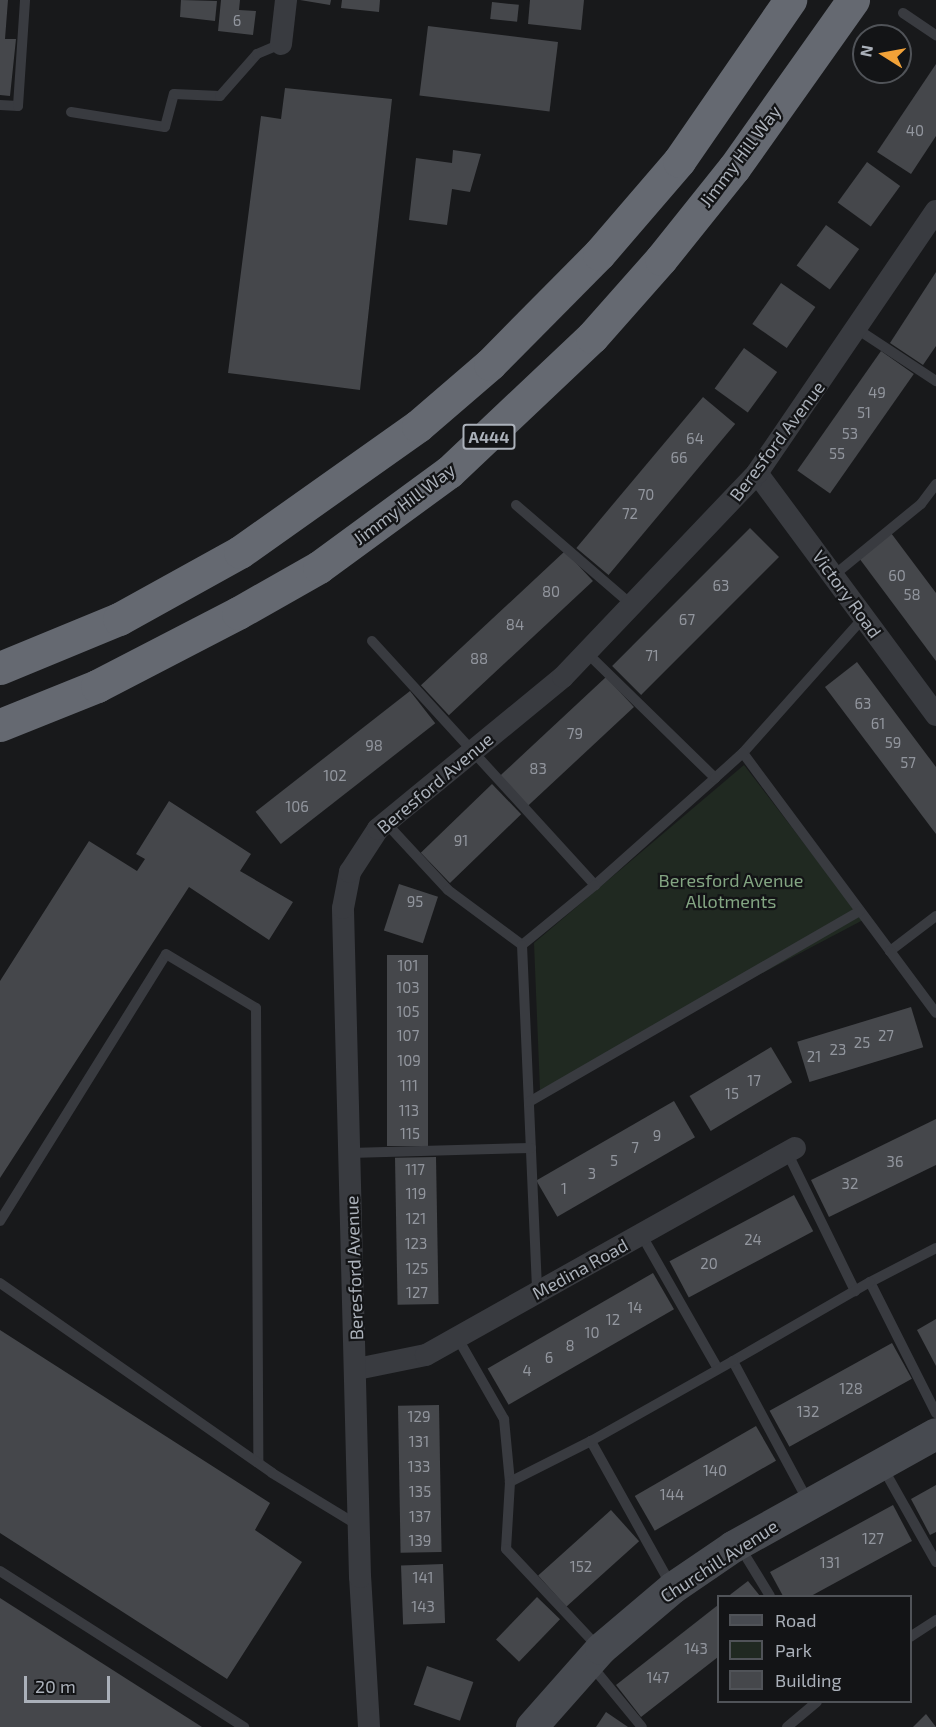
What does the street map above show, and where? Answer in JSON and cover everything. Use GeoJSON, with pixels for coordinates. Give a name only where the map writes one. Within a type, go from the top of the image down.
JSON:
{"type":"FeatureCollection","features":[{"type":"Feature","properties":{"kind":"highway"},"geometry":{"type":"LineString","coordinates":[[0,668],[120,619],[240,552],[418,426],[490,364],[606,246],[679,161],[790,0]]}},
{"type":"Feature","properties":{"kind":"highway","name":"Jimmy Hill Way"},"geometry":{"type":"LineString","coordinates":[[0,725],[107,681],[238,614],[318,567],[449,472],[592,337],[661,259],[734,168],[853,0]]}},
{"type":"Feature","properties":{"kind":"street"},"geometry":{"type":"LineString","coordinates":[[281,44],[286,0]]}},
{"type":"Feature","properties":{"kind":"street","name":"Beresford Avenue"},"geometry":{"type":"LineString","coordinates":[[369,1727],[359,1526],[345,887],[361,850],[386,823],[472,753],[587,653],[633,607],[757,473],[936,211]]}},
{"type":"Feature","properties":{"kind":"street","name":"Victory Road"},"geometry":{"type":"LineString","coordinates":[[757,473],[936,715]]}},
{"type":"Feature","properties":{"kind":"street","name":"Medina Road"},"geometry":{"type":"LineString","coordinates":[[357,1369],[426,1355],[791,1150]]}},
{"type":"Feature","properties":{"kind":"street","name":"Churchill Avenue"},"geometry":{"type":"LineString","coordinates":[[532,1727],[595,1656],[673,1588],[738,1545],[936,1434]]}},
{"type":"Feature","properties":{"kind":"lane"},"geometry":{"type":"LineString","coordinates":[[0,105],[18,106],[25,0]]}},
{"type":"Feature","properties":{"kind":"lane"},"geometry":{"type":"LineString","coordinates":[[903,13],[936,35]]}},
{"type":"Feature","properties":{"kind":"lane"},"geometry":{"type":"LineString","coordinates":[[70,112],[165,127],[174,94],[220,96],[257,54],[281,44]]}},
{"type":"Feature","properties":{"kind":"lane"},"geometry":{"type":"LineString","coordinates":[[857,329],[936,381]]}},
{"type":"Feature","properties":{"kind":"lane"},"geometry":{"type":"LineString","coordinates":[[833,576],[921,504],[936,484]]}},
{"type":"Feature","properties":{"kind":"lane"},"geometry":{"type":"LineString","coordinates":[[516,505],[633,607]]}},
{"type":"Feature","properties":{"kind":"lane"},"geometry":{"type":"LineString","coordinates":[[522,945],[595,885],[743,753],[864,617]]}},
{"type":"Feature","properties":{"kind":"lane"},"geometry":{"type":"LineString","coordinates":[[372,641],[595,885]]}},
{"type":"Feature","properties":{"kind":"lane"},"geometry":{"type":"LineString","coordinates":[[587,653],[716,778]]}},
{"type":"Feature","properties":{"kind":"lane"},"geometry":{"type":"LineString","coordinates":[[743,753],[936,1013]]}},
{"type":"Feature","properties":{"kind":"lane"},"geometry":{"type":"LineString","coordinates":[[386,823],[448,890],[522,945]]}},
{"type":"Feature","properties":{"kind":"lane"},"geometry":{"type":"LineString","coordinates":[[529,1102],[860,911]]}},
{"type":"Feature","properties":{"kind":"lane"},"geometry":{"type":"LineString","coordinates":[[890,951],[936,916]]}},
{"type":"Feature","properties":{"kind":"lane"},"geometry":{"type":"LineString","coordinates":[[522,945],[537,1293]]}},
{"type":"Feature","properties":{"kind":"lane"},"geometry":{"type":"LineString","coordinates":[[0,1221],[166,954],[256,1008],[258,1463]]}},
{"type":"Feature","properties":{"kind":"lane"},"geometry":{"type":"LineString","coordinates":[[350,1154],[531,1148]]}},
{"type":"Feature","properties":{"kind":"lane"},"geometry":{"type":"LineString","coordinates":[[791,1150],[855,1291]]}},
{"type":"Feature","properties":{"kind":"lane"},"geometry":{"type":"LineString","coordinates":[[641,1234],[718,1369]]}},
{"type":"Feature","properties":{"kind":"lane"},"geometry":{"type":"LineString","coordinates":[[510,1482],[591,1441],[870,1282],[936,1248]]}},
{"type":"Feature","properties":{"kind":"lane"},"geometry":{"type":"LineString","coordinates":[[870,1282],[936,1413]]}},
{"type":"Feature","properties":{"kind":"lane"},"geometry":{"type":"LineString","coordinates":[[0,1283],[258,1463],[359,1526]]}},
{"type":"Feature","properties":{"kind":"lane"},"geometry":{"type":"LineString","coordinates":[[457,1337],[504,1419],[510,1482],[506,1550],[595,1656],[642,1727]]}},
{"type":"Feature","properties":{"kind":"lane"},"geometry":{"type":"LineString","coordinates":[[733,1361],[810,1504]]}},
{"type":"Feature","properties":{"kind":"lane"},"geometry":{"type":"LineString","coordinates":[[591,1441],[673,1588]]}},
{"type":"Feature","properties":{"kind":"lane"},"geometry":{"type":"LineString","coordinates":[[881,1465],[936,1562]]}},
{"type":"Feature","properties":{"kind":"lane"},"geometry":{"type":"LineString","coordinates":[[738,1545],[769,1595]]}},
{"type":"Feature","properties":{"kind":"lane"},"geometry":{"type":"LineString","coordinates":[[0,1571],[244,1727]]}},
{"type":"Feature","properties":{"kind":"lane"},"geometry":{"type":"LineString","coordinates":[[912,1636],[936,1620]]}},
{"type":"Feature","properties":{"kind":"lane"},"geometry":{"type":"LineString","coordinates":[[787,1727],[815,1703]]}},
{"type":"Feature","properties":{"kind":"green space","name":"Beresford Avenue Allotments"},"geometry":{"type":"Polygon","coordinates":[[[744,765],[863,920],[540,1090],[534,943],[744,765]]]}},
{"type":"Feature","properties":{"kind":"building"},"geometry":{"type":"Polygon","coordinates":[[[0,0],[8,0],[5,39],[16,39],[10,96],[0,95],[0,0]]]}},
{"type":"Feature","properties":{"kind":"building"},"geometry":{"type":"Polygon","coordinates":[[[181,0],[217,1],[215,21],[180,17],[181,0]]]}},
{"type":"Feature","properties":{"kind":"building"},"geometry":{"type":"Polygon","coordinates":[[[221,0],[240,0],[239,10],[256,11],[253,35],[218,31],[221,0]]]}},
{"type":"Feature","properties":{"kind":"building"},"geometry":{"type":"Polygon","coordinates":[[[300,0],[331,0],[330,5],[300,0]]]}},
{"type":"Feature","properties":{"kind":"building"},"geometry":{"type":"Polygon","coordinates":[[[342,0],[380,0],[379,12],[341,8],[342,0]]]}},
{"type":"Feature","properties":{"kind":"building"},"geometry":{"type":"Polygon","coordinates":[[[530,0],[584,0],[581,30],[528,24],[530,0]]]}},
{"type":"Feature","properties":{"kind":"building"},"geometry":{"type":"Polygon","coordinates":[[[492,2],[519,5],[517,22],[490,19],[492,2]]]}},
{"type":"Feature","properties":{"kind":"building"},"geometry":{"type":"Polygon","coordinates":[[[428,26],[558,42],[549,111],[419,95],[428,26]]]}},
{"type":"Feature","properties":{"kind":"building"},"geometry":{"type":"Polygon","coordinates":[[[936,64],[936,136],[911,174],[877,152],[936,64]]]}},
{"type":"Feature","properties":{"kind":"building"},"geometry":{"type":"Polygon","coordinates":[[[285,88],[392,99],[360,390],[228,373],[261,116],[281,119],[285,88]]]}},
{"type":"Feature","properties":{"kind":"building"},"geometry":{"type":"Polygon","coordinates":[[[453,150],[481,154],[470,192],[452,189],[447,225],[409,220],[416,158],[452,163],[453,150]]]}},
{"type":"Feature","properties":{"kind":"building"},"geometry":{"type":"Polygon","coordinates":[[[867,162],[900,186],[871,227],[838,202],[867,162]]]}},
{"type":"Feature","properties":{"kind":"building"},"geometry":{"type":"Polygon","coordinates":[[[826,225],[859,249],[830,290],[797,265],[826,225]]]}},
{"type":"Feature","properties":{"kind":"building"},"geometry":{"type":"Polygon","coordinates":[[[936,272],[936,346],[923,365],[890,343],[936,272]]]}},
{"type":"Feature","properties":{"kind":"building"},"geometry":{"type":"Polygon","coordinates":[[[781,283],[815,307],[787,348],[752,324],[781,283]]]}},
{"type":"Feature","properties":{"kind":"building"},"geometry":{"type":"Polygon","coordinates":[[[744,348],[777,372],[748,413],[715,388],[744,348]]]}},
{"type":"Feature","properties":{"kind":"building"},"geometry":{"type":"Polygon","coordinates":[[[881,351],[914,374],[830,494],[797,471],[881,351]]]}},
{"type":"Feature","properties":{"kind":"building"},"geometry":{"type":"Polygon","coordinates":[[[703,397],[735,424],[609,575],[576,548],[703,397]]]}},
{"type":"Feature","properties":{"kind":"building"},"geometry":{"type":"Polygon","coordinates":[[[750,528],[779,557],[641,695],[612,666],[750,528]]]}},
{"type":"Feature","properties":{"kind":"building"},"geometry":{"type":"Polygon","coordinates":[[[891,533],[936,593],[936,661],[859,558],[891,533]]]}},
{"type":"Feature","properties":{"kind":"building"},"geometry":{"type":"Polygon","coordinates":[[[565,551],[593,581],[449,715],[421,685],[565,551]]]}},
{"type":"Feature","properties":{"kind":"building"},"geometry":{"type":"Polygon","coordinates":[[[857,662],[936,767],[936,834],[825,687],[857,662]]]}},
{"type":"Feature","properties":{"kind":"building"},"geometry":{"type":"Polygon","coordinates":[[[606,677],[634,707],[527,807],[499,777],[606,677]]]}},
{"type":"Feature","properties":{"kind":"building"},"geometry":{"type":"Polygon","coordinates":[[[410,691],[435,723],[281,844],[256,812],[410,691]]]}},
{"type":"Feature","properties":{"kind":"building"},"geometry":{"type":"Polygon","coordinates":[[[492,784],[521,814],[450,883],[421,853],[492,784]]]}},
{"type":"Feature","properties":{"kind":"building"},"geometry":{"type":"Polygon","coordinates":[[[169,801],[251,854],[240,871],[293,902],[269,940],[189,887],[0,1178],[0,981],[89,841],[137,871],[145,859],[136,854],[169,801]]]}},
{"type":"Feature","properties":{"kind":"building"},"geometry":{"type":"Polygon","coordinates":[[[399,884],[438,897],[423,943],[384,931],[399,884]]]}},
{"type":"Feature","properties":{"kind":"building"},"geometry":{"type":"Polygon","coordinates":[[[387,955],[428,955],[428,1146],[387,1146],[387,955]]]}},
{"type":"Feature","properties":{"kind":"building"},"geometry":{"type":"Polygon","coordinates":[[[911,1007],[923,1047],[809,1082],[797,1042],[911,1007]]]}},
{"type":"Feature","properties":{"kind":"building"},"geometry":{"type":"Polygon","coordinates":[[[771,1047],[792,1082],[711,1131],[690,1096],[771,1047]]]}},
{"type":"Feature","properties":{"kind":"building"},"geometry":{"type":"Polygon","coordinates":[[[674,1101],[695,1137],[557,1217],[536,1180],[674,1101]]]}},
{"type":"Feature","properties":{"kind":"building"},"geometry":{"type":"Polygon","coordinates":[[[936,1119],[936,1165],[829,1217],[811,1180],[936,1119]]]}},
{"type":"Feature","properties":{"kind":"building"},"geometry":{"type":"Polygon","coordinates":[[[436,1157],[439,1304],[398,1305],[395,1158],[436,1157]]]}},
{"type":"Feature","properties":{"kind":"building"},"geometry":{"type":"Polygon","coordinates":[[[794,1195],[813,1231],[689,1297],[670,1261],[794,1195]]]}},
{"type":"Feature","properties":{"kind":"building"},"geometry":{"type":"Polygon","coordinates":[[[653,1273],[674,1309],[509,1405],[488,1368],[653,1273]]]}},
{"type":"Feature","properties":{"kind":"building"},"geometry":{"type":"Polygon","coordinates":[[[936,1319],[936,1366],[917,1330],[936,1319]]]}},
{"type":"Feature","properties":{"kind":"building"},"geometry":{"type":"Polygon","coordinates":[[[0,1330],[270,1503],[255,1530],[302,1562],[227,1679],[0,1533],[0,1330]]]}},
{"type":"Feature","properties":{"kind":"building"},"geometry":{"type":"Polygon","coordinates":[[[892,1343],[912,1379],[789,1447],[770,1411],[892,1343]]]}},
{"type":"Feature","properties":{"kind":"building"},"geometry":{"type":"Polygon","coordinates":[[[439,1405],[442,1552],[401,1553],[398,1406],[439,1405]]]}},
{"type":"Feature","properties":{"kind":"building"},"geometry":{"type":"Polygon","coordinates":[[[756,1426],[776,1461],[655,1531],[635,1496],[756,1426]]]}},
{"type":"Feature","properties":{"kind":"building"},"geometry":{"type":"Polygon","coordinates":[[[936,1485],[936,1532],[930,1535],[911,1499],[936,1485]]]}},
{"type":"Feature","properties":{"kind":"building"},"geometry":{"type":"Polygon","coordinates":[[[893,1505],[912,1541],[813,1595],[782,1595],[770,1572],[893,1505]]]}},
{"type":"Feature","properties":{"kind":"building"},"geometry":{"type":"Polygon","coordinates":[[[611,1510],[639,1541],[566,1607],[538,1576],[611,1510]]]}},
{"type":"Feature","properties":{"kind":"building"},"geometry":{"type":"Polygon","coordinates":[[[443,1564],[445,1623],[403,1624],[401,1565],[443,1564]]]}},
{"type":"Feature","properties":{"kind":"building"},"geometry":{"type":"Polygon","coordinates":[[[748,1581],[759,1595],[730,1595],[748,1581]]]}},
{"type":"Feature","properties":{"kind":"building"},"geometry":{"type":"Polygon","coordinates":[[[537,1597],[560,1619],[519,1662],[496,1639],[537,1597]]]}},
{"type":"Feature","properties":{"kind":"building"},"geometry":{"type":"Polygon","coordinates":[[[0,1598],[202,1727],[0,1727],[0,1598]]]}},
{"type":"Feature","properties":{"kind":"building"},"geometry":{"type":"Polygon","coordinates":[[[717,1606],[717,1658],[641,1717],[616,1685],[717,1606]]]}},
{"type":"Feature","properties":{"kind":"building"},"geometry":{"type":"Polygon","coordinates":[[[427,1666],[473,1682],[460,1721],[414,1705],[427,1666]]]}},
{"type":"Feature","properties":{"kind":"building"},"geometry":{"type":"Polygon","coordinates":[[[606,1712],[628,1727],[596,1727],[606,1712]]]}},
{"type":"Feature","properties":{"kind":"building"},"geometry":{"type":"Polygon","coordinates":[[[926,1714],[936,1727],[913,1727],[926,1714]]]}}]}
